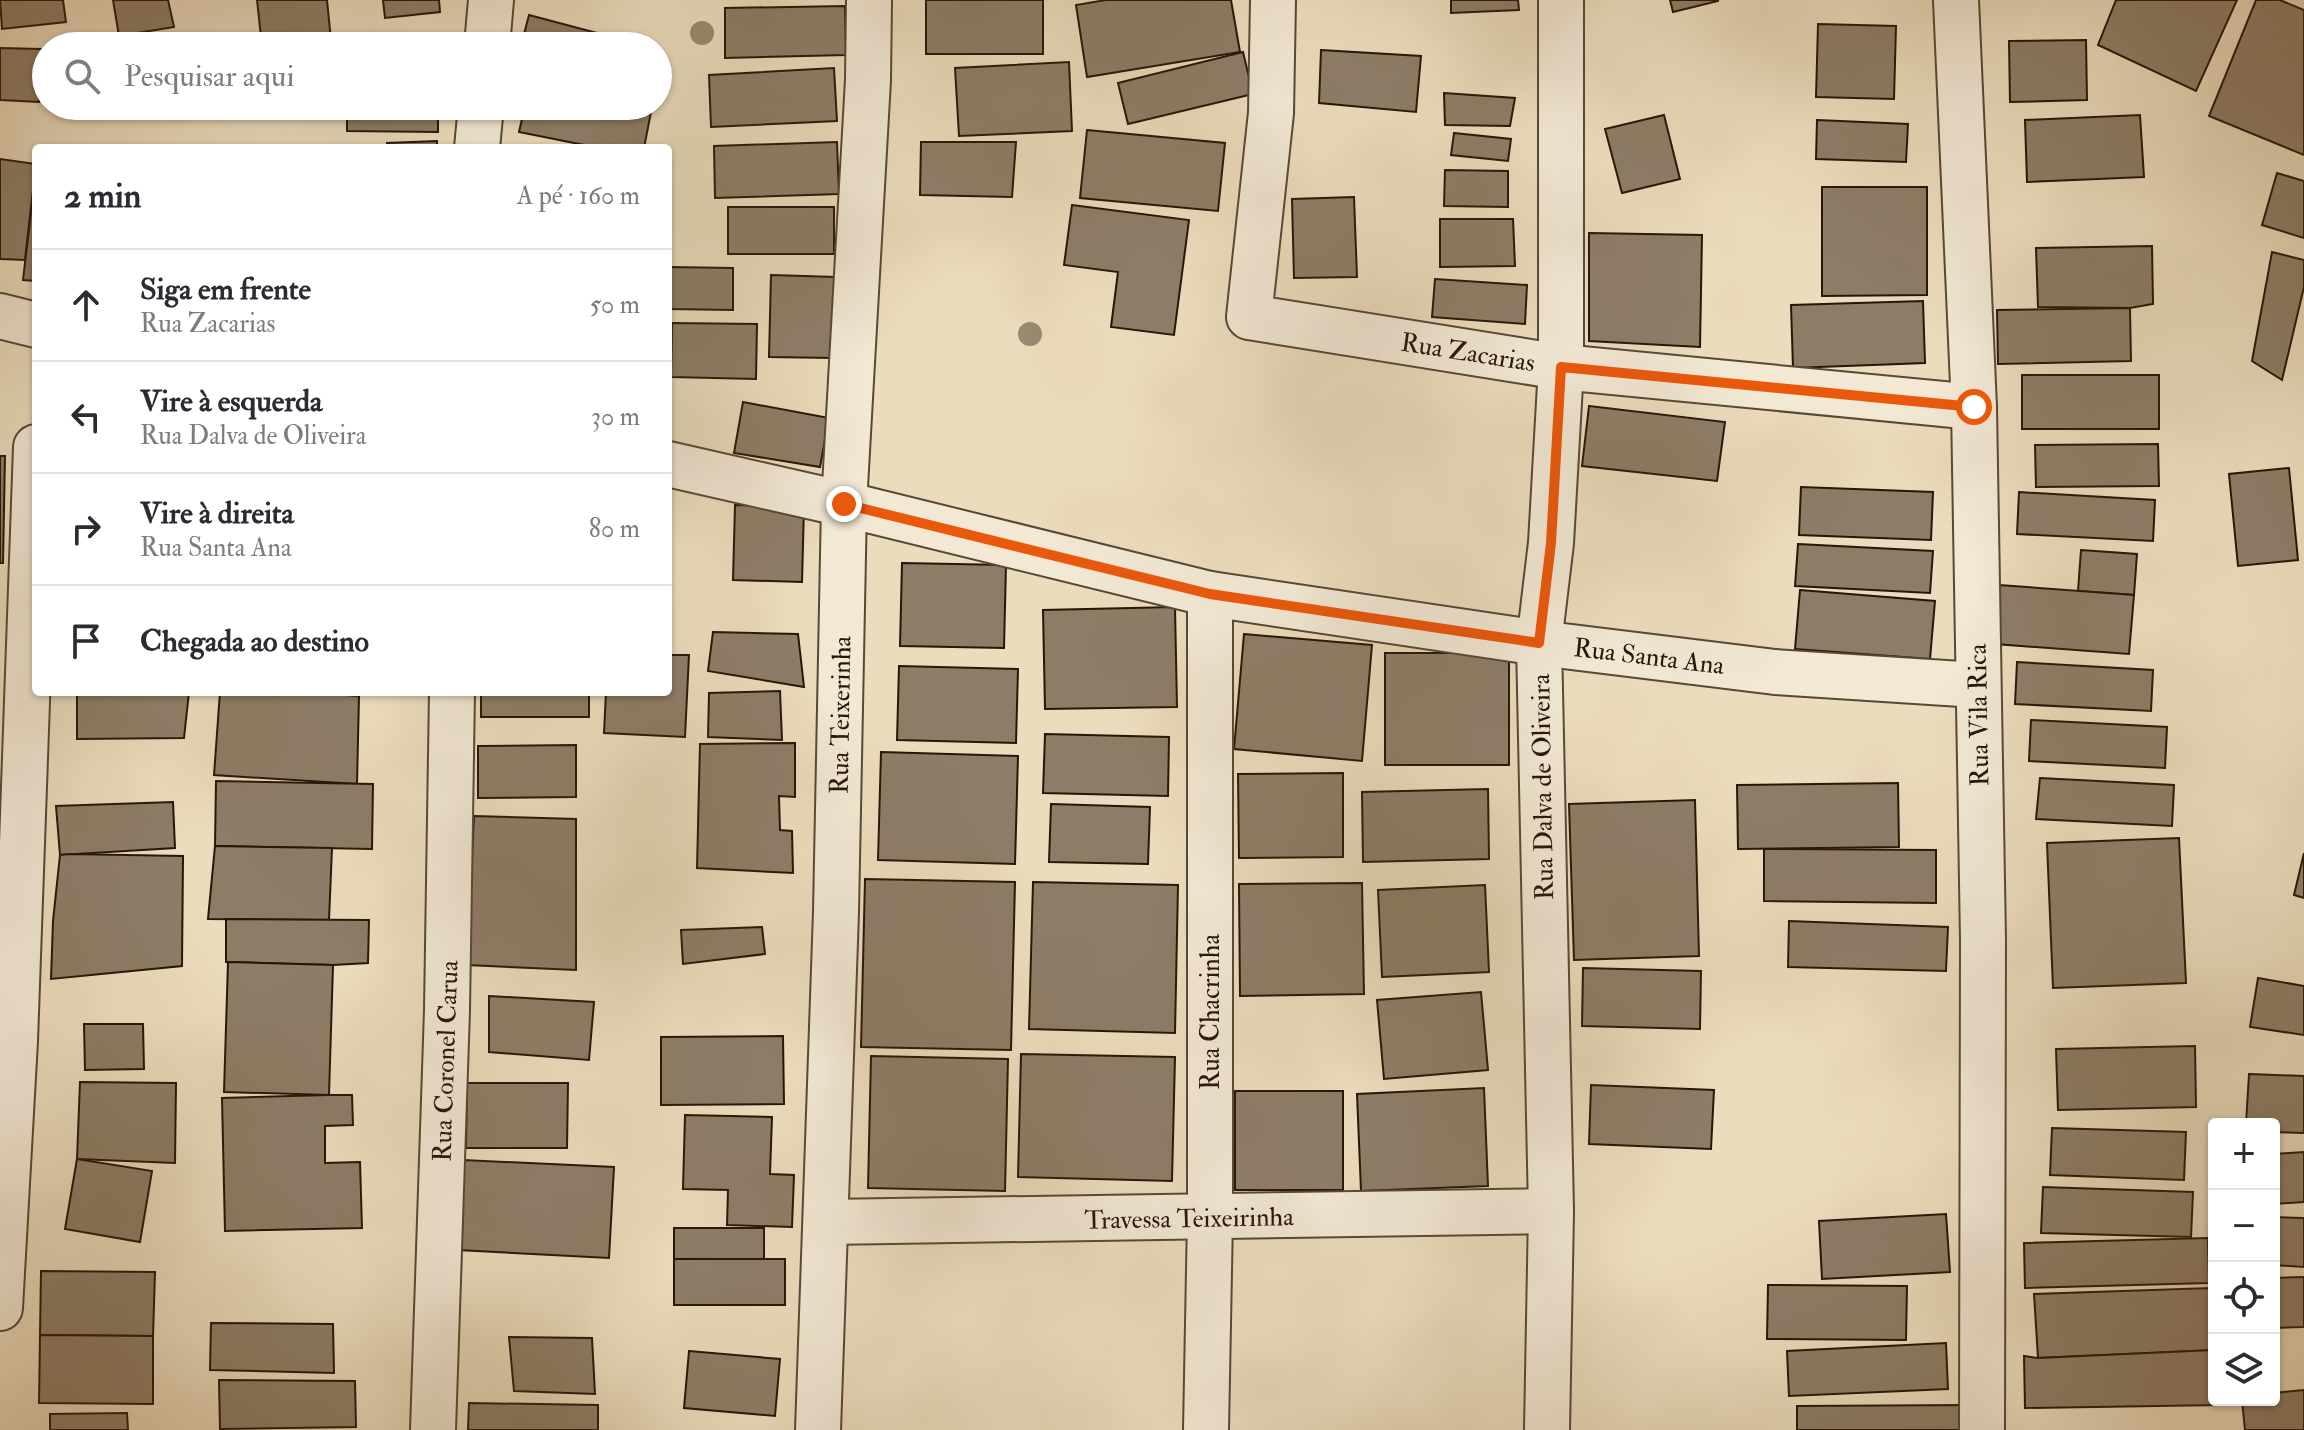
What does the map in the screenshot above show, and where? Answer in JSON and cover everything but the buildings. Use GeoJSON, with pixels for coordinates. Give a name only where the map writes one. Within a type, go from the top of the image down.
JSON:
{"type":"FeatureCollection","features":[{"type":"Feature","properties":{"kind":"street"},"geometry":{"type":"LineString","coordinates":[[488,32],[491,0]]}},
{"type":"Feature","properties":{"kind":"street","name":"Rua Teixerinha"},"geometry":{"type":"LineString","coordinates":[[818,1430],[827,1222],[844,504],[868,80],[869,0]]}},
{"type":"Feature","properties":{"kind":"street","name":"Rua Zacarias"},"geometry":{"type":"LineString","coordinates":[[1273,0],[1271,113],[1249,317],[1561,367],[1974,407]]}},
{"type":"Feature","properties":{"kind":"street","name":"Rua Dalva de Oliveira"},"geometry":{"type":"LineString","coordinates":[[1547,1430],[1551,1211],[1539,643],[1551,543],[1561,367],[1561,0]]}},
{"type":"Feature","properties":{"kind":"street","name":"Rua Vila Rica"},"geometry":{"type":"LineString","coordinates":[[1956,0],[1974,407],[1983,940],[1982,1430]]}},
{"type":"Feature","properties":{"kind":"street"},"geometry":{"type":"LineString","coordinates":[[477,144],[480,120]]}},
{"type":"Feature","properties":{"kind":"street"},"geometry":{"type":"LineString","coordinates":[[0,316],[32,324]]}},
{"type":"Feature","properties":{"kind":"street","name":"Rua Santa Ana"},"geometry":{"type":"LineString","coordinates":[[672,465],[1210,594],[1539,643],[1775,672],[1977,685]]}},
{"type":"Feature","properties":{"kind":"street"},"geometry":{"type":"LineString","coordinates":[[0,1308],[15,1041],[32,560]]}},
{"type":"Feature","properties":{"kind":"street","name":"Rua Chacrinha"},"geometry":{"type":"LineString","coordinates":[[1206,1430],[1210,1218],[1210,594]]}},
{"type":"Feature","properties":{"kind":"street","name":"Rua Coronel Carua"},"geometry":{"type":"LineString","coordinates":[[433,1430],[447,1010],[452,696]]}},
{"type":"Feature","properties":{"kind":"street","name":"Travessa Teixeirinha"},"geometry":{"type":"LineString","coordinates":[[827,1222],[1551,1211]]}},
{"type":"Feature","properties":{"kind":"route"},"geometry":{"type":"LineString","coordinates":[[844,504],[1210,594],[1539,643],[1551,543],[1561,367],[1974,407]]}}]}
